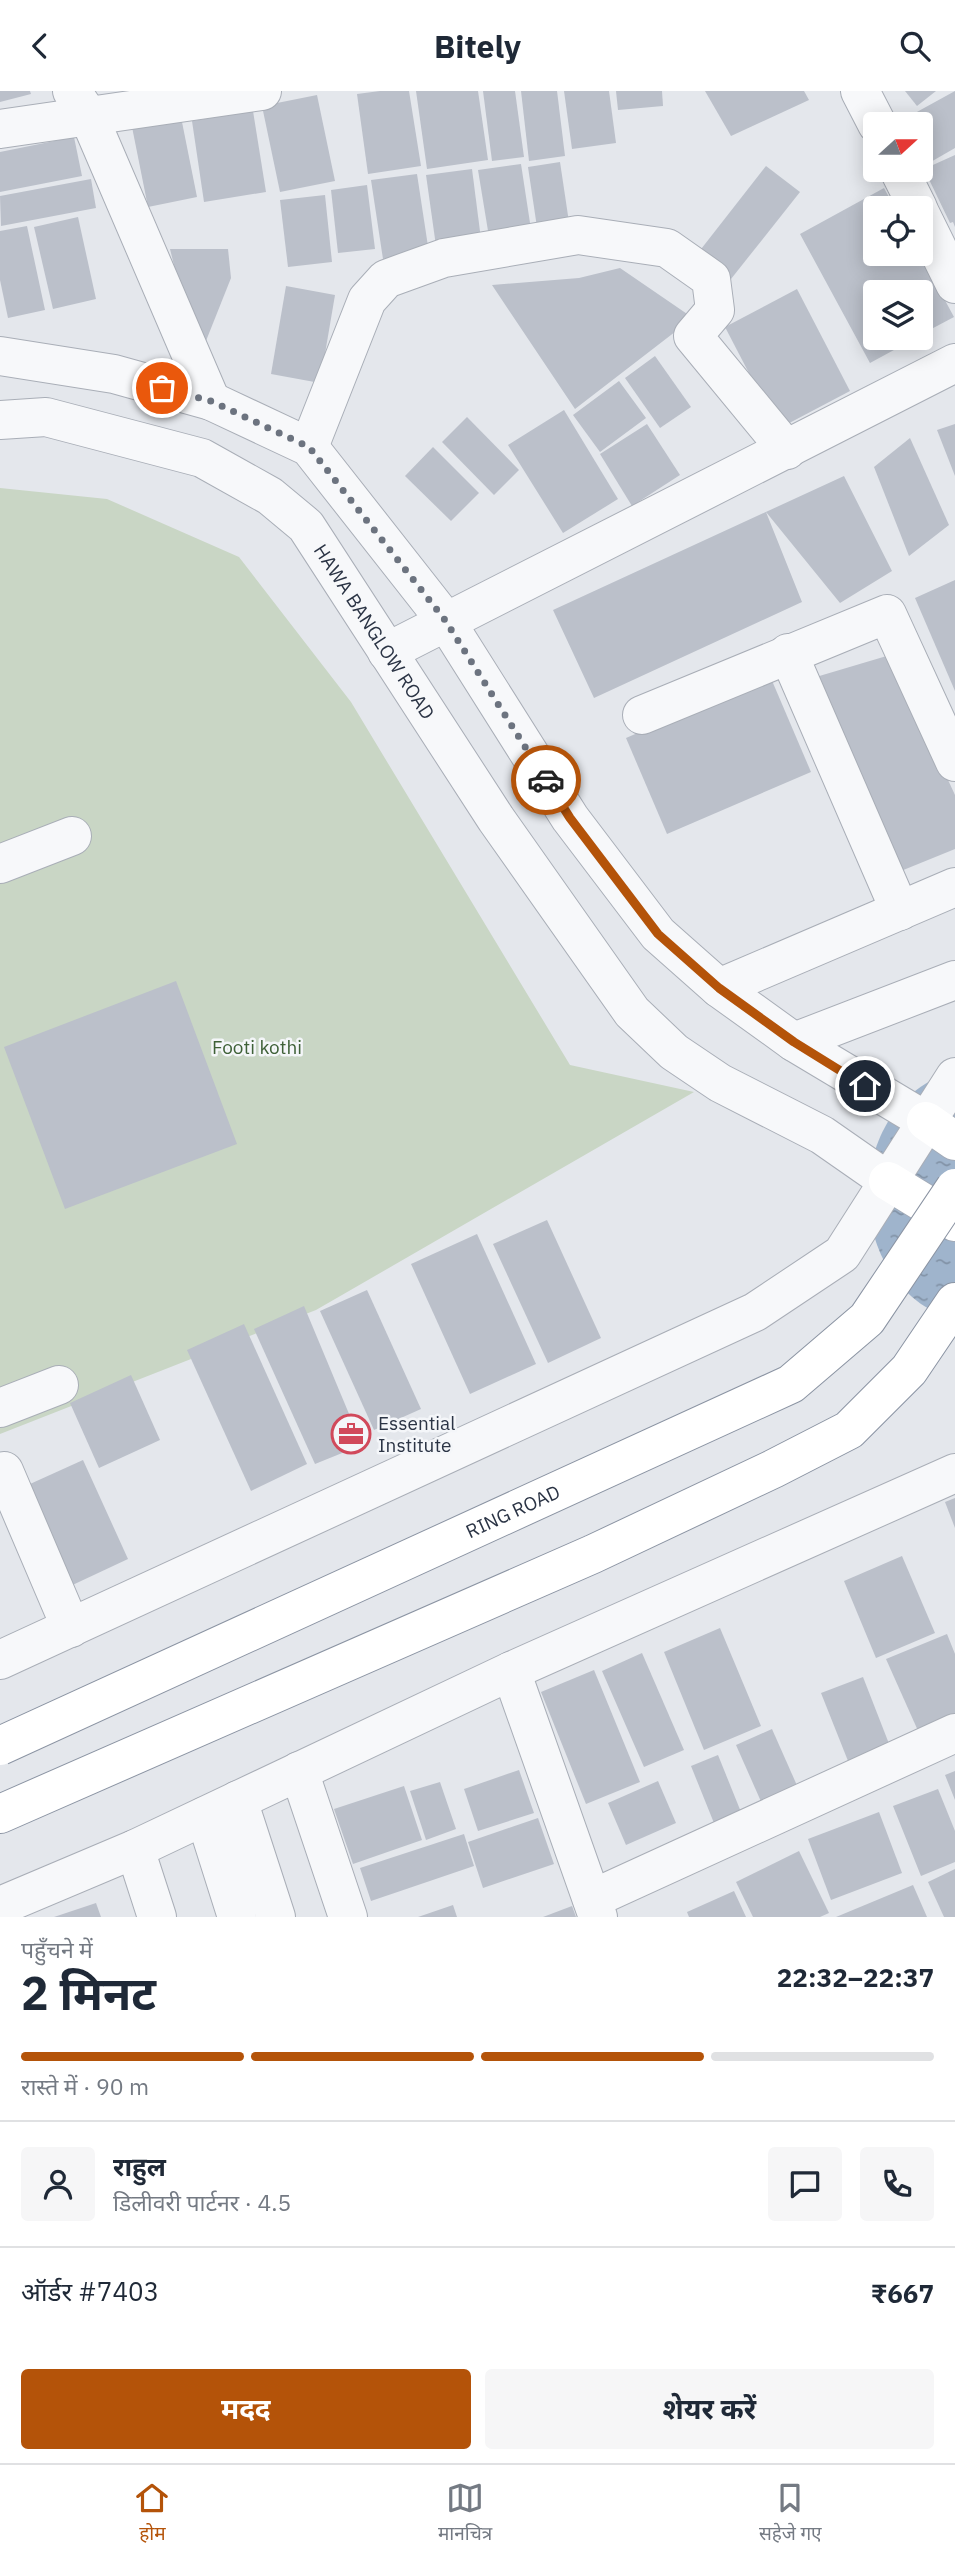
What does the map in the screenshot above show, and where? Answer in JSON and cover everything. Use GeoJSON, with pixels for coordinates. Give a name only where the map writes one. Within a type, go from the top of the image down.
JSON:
{"type":"FeatureCollection","features":[{"type":"Feature","properties":{"kind":"main road"},"geometry":{"type":"LineString","coordinates":[[888,1181],[955,1223]]}},
{"type":"Feature","properties":{"kind":"main road","name":"RING ROAD"},"geometry":{"type":"LineString","coordinates":[[0,1746],[791,1384],[867,1319],[955,1188]]}},
{"type":"Feature","properties":{"kind":"main road"},"geometry":{"type":"LineString","coordinates":[[0,1814],[593,1554],[849,1430],[908,1370],[955,1302]]}},
{"type":"Feature","properties":{"kind":"street"},"geometry":{"type":"LineString","coordinates":[[0,129],[80,104],[262,91]]}},
{"type":"Feature","properties":{"kind":"street"},"geometry":{"type":"LineString","coordinates":[[860,91],[871,112]]}},
{"type":"Feature","properties":{"kind":"street"},"geometry":{"type":"LineString","coordinates":[[80,104],[211,401]]}},
{"type":"Feature","properties":{"kind":"street"},"geometry":{"type":"LineString","coordinates":[[309,447],[367,300],[386,279],[444,258],[578,235],[667,248],[711,279],[715,310],[692,336],[787,450]]}},
{"type":"Feature","properties":{"kind":"street"},"geometry":{"type":"LineString","coordinates":[[933,239],[955,284]]}},
{"type":"Feature","properties":{"kind":"street"},"geometry":{"type":"LineString","coordinates":[[0,356],[114,374],[211,401],[309,447],[445,620],[570,818],[658,934],[719,988],[794,1042],[940,1131]]}},
{"type":"Feature","properties":{"kind":"street"},"geometry":{"type":"LineString","coordinates":[[387,652],[445,620],[955,363]]}},
{"type":"Feature","properties":{"kind":"street","name":"HAWA BANGLOW ROAD"},"geometry":{"type":"LineString","coordinates":[[0,420],[46,417],[202,458],[270,496],[306,526],[496,819],[632,1012],[674,1052],[720,1083],[822,1135],[888,1181]]}},
{"type":"Feature","properties":{"kind":"street"},"geometry":{"type":"LineString","coordinates":[[642,715],[887,614],[955,762]]}},
{"type":"Feature","properties":{"kind":"street"},"geometry":{"type":"LineString","coordinates":[[788,653],[900,911]]}},
{"type":"Feature","properties":{"kind":"street"},"geometry":{"type":"LineString","coordinates":[[0,864],[72,836]]}},
{"type":"Feature","properties":{"kind":"street"},"geometry":{"type":"LineString","coordinates":[[719,988],[955,887]]}},
{"type":"Feature","properties":{"kind":"street"},"geometry":{"type":"LineString","coordinates":[[794,1042],[955,980]]}},
{"type":"Feature","properties":{"kind":"street"},"geometry":{"type":"LineString","coordinates":[[0,1660],[369,1487],[755,1312],[842,1254],[888,1181],[940,1131],[955,1077]]}},
{"type":"Feature","properties":{"kind":"street"},"geometry":{"type":"LineString","coordinates":[[0,1408],[60,1385]]}},
{"type":"Feature","properties":{"kind":"street"},"geometry":{"type":"LineString","coordinates":[[4,1471],[71,1628]]}},
{"type":"Feature","properties":{"kind":"street"},"geometry":{"type":"LineString","coordinates":[[0,1906],[135,1849],[511,1671],[955,1473]]}},
{"type":"Feature","properties":{"kind":"street"},"geometry":{"type":"LineString","coordinates":[[511,1671],[595,1908],[955,1733]]}},
{"type":"Feature","properties":{"kind":"street"},"geometry":{"type":"LineString","coordinates":[[299,1771],[348,1917]]}},
{"type":"Feature","properties":{"kind":"street"},"geometry":{"type":"LineString","coordinates":[[222,1808],[237,1917]]}},
{"type":"Feature","properties":{"kind":"street"},"geometry":{"type":"LineString","coordinates":[[222,1808],[276,1917]]}},
{"type":"Feature","properties":{"kind":"street"},"geometry":{"type":"LineString","coordinates":[[135,1849],[157,1917]]}},
{"type":"Feature","properties":{"kind":"green space","name":"Footi kothi"},"geometry":{"type":"Polygon","coordinates":[[[0,488],[107,499],[239,557],[351,702],[570,1065],[694,1092],[316,1310],[0,1434],[0,488]]]}},
{"type":"Feature","properties":{"kind":"water"},"geometry":{"type":"Polygon","coordinates":[[[955,1071],[955,1320],[917,1301],[890,1272],[874,1235],[868,1195],[874,1155],[890,1119],[917,1090],[955,1071]]]}},
{"type":"Feature","properties":{"kind":"building"},"geometry":{"type":"Polygon","coordinates":[[[0,91],[30,91],[31,94],[0,102],[0,91]]]}},
{"type":"Feature","properties":{"kind":"building"},"geometry":{"type":"Polygon","coordinates":[[[409,91],[421,166],[368,174],[357,94],[409,91]]]}},
{"type":"Feature","properties":{"kind":"building"},"geometry":{"type":"Polygon","coordinates":[[[416,91],[478,91],[488,160],[427,169],[416,91]]]}},
{"type":"Feature","properties":{"kind":"building"},"geometry":{"type":"Polygon","coordinates":[[[483,91],[515,91],[524,157],[492,161],[483,91]]]}},
{"type":"Feature","properties":{"kind":"building"},"geometry":{"type":"Polygon","coordinates":[[[521,91],[557,91],[565,156],[529,161],[521,91]]]}},
{"type":"Feature","properties":{"kind":"building"},"geometry":{"type":"Polygon","coordinates":[[[564,91],[609,91],[616,143],[572,149],[564,91]]]}},
{"type":"Feature","properties":{"kind":"building"},"geometry":{"type":"Polygon","coordinates":[[[616,91],[662,91],[663,106],[618,110],[616,91]]]}},
{"type":"Feature","properties":{"kind":"building"},"geometry":{"type":"Polygon","coordinates":[[[705,91],[804,91],[809,100],[731,136],[705,91]]]}},
{"type":"Feature","properties":{"kind":"building"},"geometry":{"type":"Polygon","coordinates":[[[905,91],[936,91],[917,106],[905,91]]]}},
{"type":"Feature","properties":{"kind":"building"},"geometry":{"type":"Polygon","coordinates":[[[955,91],[955,148],[933,161],[933,112],[917,112],[955,91]]]}},
{"type":"Feature","properties":{"kind":"building"},"geometry":{"type":"Polygon","coordinates":[[[317,95],[335,181],[280,192],[262,106],[317,95]]]}},
{"type":"Feature","properties":{"kind":"building"},"geometry":{"type":"Polygon","coordinates":[[[253,111],[266,192],[204,202],[192,121],[253,111]]]}},
{"type":"Feature","properties":{"kind":"building"},"geometry":{"type":"Polygon","coordinates":[[[181,117],[197,197],[148,207],[132,127],[181,117]]]}},
{"type":"Feature","properties":{"kind":"building"},"geometry":{"type":"Polygon","coordinates":[[[74,137],[82,176],[0,192],[0,152],[74,137]]]}},
{"type":"Feature","properties":{"kind":"building"},"geometry":{"type":"Polygon","coordinates":[[[955,155],[955,227],[953,222],[950,223],[930,182],[933,182],[933,165],[955,155]]]}},
{"type":"Feature","properties":{"kind":"building"},"geometry":{"type":"Polygon","coordinates":[[[560,162],[570,229],[538,234],[528,167],[560,162]]]}},
{"type":"Feature","properties":{"kind":"building"},"geometry":{"type":"Polygon","coordinates":[[[521,164],[532,236],[490,243],[478,170],[521,164]]]}},
{"type":"Feature","properties":{"kind":"building"},"geometry":{"type":"Polygon","coordinates":[[[766,166],[800,192],[731,279],[698,253],[766,166]]]}},
{"type":"Feature","properties":{"kind":"building"},"geometry":{"type":"Polygon","coordinates":[[[472,169],[482,247],[437,253],[426,175],[472,169]]]}},
{"type":"Feature","properties":{"kind":"building"},"geometry":{"type":"Polygon","coordinates":[[[417,174],[429,253],[383,259],[371,180],[417,174]]]}},
{"type":"Feature","properties":{"kind":"building"},"geometry":{"type":"Polygon","coordinates":[[[91,179],[96,208],[1,226],[0,196],[91,179]]]}},
{"type":"Feature","properties":{"kind":"building"},"geometry":{"type":"Polygon","coordinates":[[[367,185],[375,249],[338,253],[331,190],[367,185]]]}},
{"type":"Feature","properties":{"kind":"building"},"geometry":{"type":"Polygon","coordinates":[[[884,188],[888,196],[869,196],[884,188]]]}},
{"type":"Feature","properties":{"kind":"building"},"geometry":{"type":"Polygon","coordinates":[[[325,195],[332,262],[288,267],[280,200],[325,195]]]}},
{"type":"Feature","properties":{"kind":"building"},"geometry":{"type":"Polygon","coordinates":[[[863,200],[863,266],[926,266],[954,317],[933,328],[933,280],[863,280],[863,350],[894,350],[870,363],[800,234],[863,200]]]}},
{"type":"Feature","properties":{"kind":"building"},"geometry":{"type":"Polygon","coordinates":[[[78,217],[96,299],[53,309],[34,227],[78,217]]]}},
{"type":"Feature","properties":{"kind":"building"},"geometry":{"type":"Polygon","coordinates":[[[27,226],[45,310],[8,318],[0,280],[0,231],[27,226]]]}},
{"type":"Feature","properties":{"kind":"building"},"geometry":{"type":"Polygon","coordinates":[[[170,249],[228,249],[231,278],[198,361],[170,249]]]}},
{"type":"Feature","properties":{"kind":"building"},"geometry":{"type":"Polygon","coordinates":[[[620,268],[693,318],[575,409],[492,285],[579,278],[620,268]]]}},
{"type":"Feature","properties":{"kind":"building"},"geometry":{"type":"Polygon","coordinates":[[[286,286],[335,295],[320,383],[271,374],[286,286]]]}},
{"type":"Feature","properties":{"kind":"building"},"geometry":{"type":"Polygon","coordinates":[[[797,289],[850,391],[778,429],[725,327],[797,289]]]}},
{"type":"Feature","properties":{"kind":"building"},"geometry":{"type":"Polygon","coordinates":[[[655,356],[691,407],[660,428],[625,378],[655,356]]]}},
{"type":"Feature","properties":{"kind":"building"},"geometry":{"type":"Polygon","coordinates":[[[619,381],[646,418],[600,452],[573,415],[619,381]]]}},
{"type":"Feature","properties":{"kind":"building"},"geometry":{"type":"Polygon","coordinates":[[[564,410],[618,499],[563,533],[508,445],[564,410]]]}},
{"type":"Feature","properties":{"kind":"building"},"geometry":{"type":"Polygon","coordinates":[[[467,417],[519,470],[494,495],[442,442],[467,417]]]}},
{"type":"Feature","properties":{"kind":"building"},"geometry":{"type":"Polygon","coordinates":[[[647,424],[680,475],[632,506],[600,454],[647,424]]]}},
{"type":"Feature","properties":{"kind":"building"},"geometry":{"type":"Polygon","coordinates":[[[955,424],[955,476],[937,430],[955,424]]]}},
{"type":"Feature","properties":{"kind":"building"},"geometry":{"type":"Polygon","coordinates":[[[910,438],[949,525],[909,556],[874,467],[910,438]]]}},
{"type":"Feature","properties":{"kind":"building"},"geometry":{"type":"Polygon","coordinates":[[[433,447],[479,493],[451,521],[405,476],[433,447]]]}},
{"type":"Feature","properties":{"kind":"building"},"geometry":{"type":"Polygon","coordinates":[[[844,476],[892,571],[840,603],[766,512],[802,602],[594,698],[553,610],[844,476]]]}},
{"type":"Feature","properties":{"kind":"building"},"geometry":{"type":"Polygon","coordinates":[[[955,580],[955,691],[915,598],[955,580]]]}},
{"type":"Feature","properties":{"kind":"building"},"geometry":{"type":"Polygon","coordinates":[[[890,655],[955,795],[955,849],[896,873],[816,677],[890,655]]]}},
{"type":"Feature","properties":{"kind":"building"},"geometry":{"type":"Polygon","coordinates":[[[770,676],[811,772],[667,834],[626,738],[770,676]]]}},
{"type":"Feature","properties":{"kind":"building"},"geometry":{"type":"Polygon","coordinates":[[[176,981],[237,1144],[65,1209],[4,1047],[176,981]]]}},
{"type":"Feature","properties":{"kind":"building"},"geometry":{"type":"Polygon","coordinates":[[[547,1220],[601,1338],[548,1363],[493,1244],[547,1220]]]}},
{"type":"Feature","properties":{"kind":"building"},"geometry":{"type":"Polygon","coordinates":[[[477,1234],[536,1364],[470,1394],[411,1264],[477,1234]]]}},
{"type":"Feature","properties":{"kind":"building"},"geometry":{"type":"Polygon","coordinates":[[[367,1290],[421,1409],[374,1430],[320,1311],[367,1290]]]}},
{"type":"Feature","properties":{"kind":"building"},"geometry":{"type":"Polygon","coordinates":[[[304,1306],[362,1445],[315,1464],[254,1329],[304,1306]]]}},
{"type":"Feature","properties":{"kind":"building"},"geometry":{"type":"Polygon","coordinates":[[[244,1324],[307,1464],[251,1491],[187,1350],[244,1324]]]}},
{"type":"Feature","properties":{"kind":"building"},"geometry":{"type":"Polygon","coordinates":[[[131,1375],[160,1440],[99,1468],[70,1403],[131,1375]]]}},
{"type":"Feature","properties":{"kind":"building"},"geometry":{"type":"Polygon","coordinates":[[[83,1460],[128,1559],[64,1589],[19,1489],[83,1460]]]}},
{"type":"Feature","properties":{"kind":"building"},"geometry":{"type":"Polygon","coordinates":[[[955,1498],[955,1528],[945,1502],[955,1498]]]}},
{"type":"Feature","properties":{"kind":"building"},"geometry":{"type":"Polygon","coordinates":[[[902,1556],[935,1633],[876,1658],[844,1581],[902,1556]]]}},
{"type":"Feature","properties":{"kind":"building"},"geometry":{"type":"Polygon","coordinates":[[[720,1628],[761,1726],[704,1750],[664,1652],[720,1628]]]}},
{"type":"Feature","properties":{"kind":"building"},"geometry":{"type":"Polygon","coordinates":[[[947,1634],[955,1654],[955,1718],[919,1733],[886,1659],[947,1634]]]}},
{"type":"Feature","properties":{"kind":"building"},"geometry":{"type":"Polygon","coordinates":[[[642,1653],[684,1750],[644,1767],[602,1671],[642,1653]]]}},
{"type":"Feature","properties":{"kind":"building"},"geometry":{"type":"Polygon","coordinates":[[[594,1670],[640,1782],[586,1804],[541,1692],[594,1670]]]}},
{"type":"Feature","properties":{"kind":"building"},"geometry":{"type":"Polygon","coordinates":[[[863,1677],[893,1754],[852,1771],[821,1693],[863,1677]]]}},
{"type":"Feature","properties":{"kind":"building"},"geometry":{"type":"Polygon","coordinates":[[[772,1729],[799,1790],[763,1806],[736,1745],[772,1729]]]}},
{"type":"Feature","properties":{"kind":"building"},"geometry":{"type":"Polygon","coordinates":[[[718,1755],[743,1817],[716,1828],[691,1766],[718,1755]]]}},
{"type":"Feature","properties":{"kind":"building"},"geometry":{"type":"Polygon","coordinates":[[[519,1770],[534,1813],[478,1831],[464,1789],[519,1770]]]}},
{"type":"Feature","properties":{"kind":"building"},"geometry":{"type":"Polygon","coordinates":[[[955,1771],[955,1800],[945,1775],[955,1771]]]}},
{"type":"Feature","properties":{"kind":"building"},"geometry":{"type":"Polygon","coordinates":[[[658,1781],[676,1823],[626,1845],[608,1803],[658,1781]]]}},
{"type":"Feature","properties":{"kind":"building"},"geometry":{"type":"Polygon","coordinates":[[[440,1782],[456,1829],[426,1840],[410,1791],[440,1782]]]}},
{"type":"Feature","properties":{"kind":"building"},"geometry":{"type":"Polygon","coordinates":[[[404,1786],[422,1840],[353,1864],[334,1809],[404,1786]]]}},
{"type":"Feature","properties":{"kind":"building"},"geometry":{"type":"Polygon","coordinates":[[[938,1789],[955,1831],[955,1862],[921,1876],[893,1806],[938,1789]]]}},
{"type":"Feature","properties":{"kind":"building"},"geometry":{"type":"Polygon","coordinates":[[[879,1812],[902,1873],[831,1900],[808,1839],[879,1812]]]}},
{"type":"Feature","properties":{"kind":"building"},"geometry":{"type":"Polygon","coordinates":[[[538,1818],[554,1864],[483,1888],[468,1842],[538,1818]]]}},
{"type":"Feature","properties":{"kind":"building"},"geometry":{"type":"Polygon","coordinates":[[[464,1834],[474,1866],[371,1901],[360,1868],[464,1834]]]}},
{"type":"Feature","properties":{"kind":"building"},"geometry":{"type":"Polygon","coordinates":[[[799,1851],[829,1913],[820,1917],[753,1917],[736,1882],[799,1851]]]}},
{"type":"Feature","properties":{"kind":"building"},"geometry":{"type":"Polygon","coordinates":[[[955,1869],[955,1917],[944,1917],[928,1882],[955,1869]]]}},
{"type":"Feature","properties":{"kind":"building"},"geometry":{"type":"Polygon","coordinates":[[[913,1885],[927,1917],[836,1917],[913,1885]]]}},
{"type":"Feature","properties":{"kind":"building"},"geometry":{"type":"Polygon","coordinates":[[[734,1891],[746,1917],[689,1917],[687,1912],[734,1891]]]}},
{"type":"Feature","properties":{"kind":"building"},"geometry":{"type":"Polygon","coordinates":[[[96,1903],[101,1917],[54,1917],[96,1903]]]}},
{"type":"Feature","properties":{"kind":"building"},"geometry":{"type":"Polygon","coordinates":[[[453,1905],[457,1917],[418,1917],[453,1905]]]}},
{"type":"Feature","properties":{"kind":"building"},"geometry":{"type":"Polygon","coordinates":[[[572,1906],[576,1917],[543,1917],[572,1906]]]}},
{"type":"Feature","properties":{"kind":"way so far"},"geometry":{"type":"LineString","coordinates":[[162,388],[211,401],[309,447],[445,620],[546,780]]}},
{"type":"Feature","properties":{"kind":"place","name":"Essential Institute"},"geometry":{"type":"Point","coordinates":[351,1434]}},
{"type":"Feature","properties":{"kind":"route"},"geometry":{"type":"LineString","coordinates":[[546,780],[570,818],[658,934],[719,988],[794,1042],[865,1086]]}}]}
